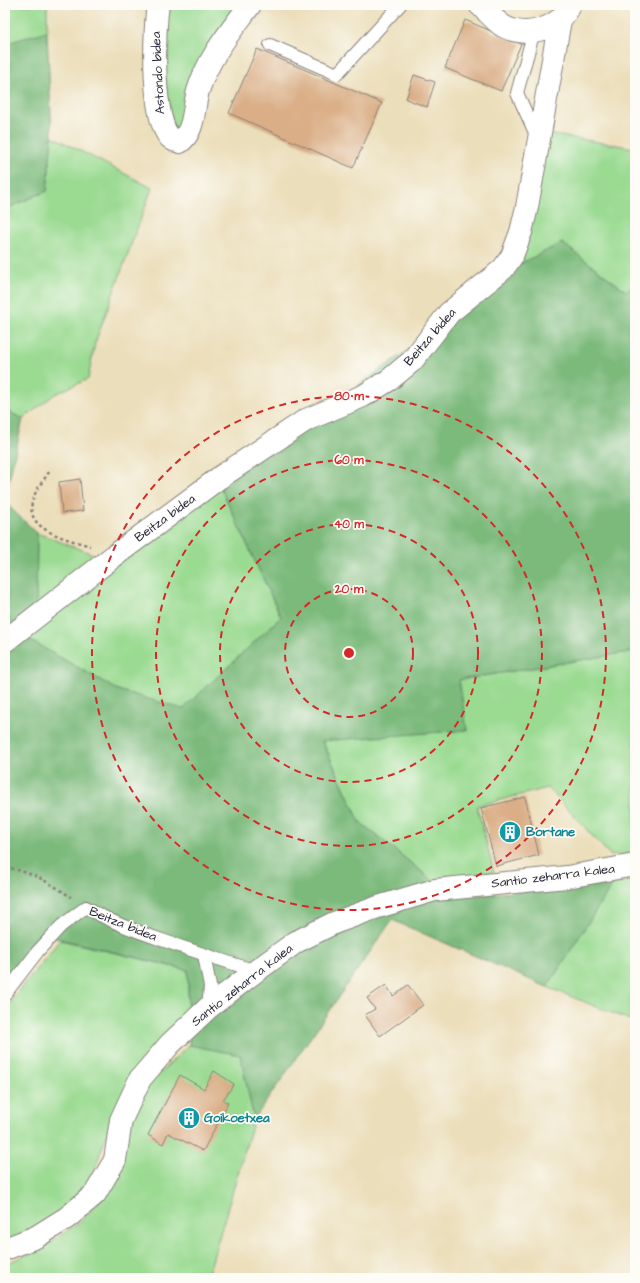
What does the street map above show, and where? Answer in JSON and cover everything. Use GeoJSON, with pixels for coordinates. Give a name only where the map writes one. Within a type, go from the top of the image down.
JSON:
{"type":"FeatureCollection","features":[{"type":"Feature","properties":{"kind":"street","name":"Astondo bidea"},"geometry":{"type":"LineString","coordinates":[[158,5],[156,19],[156,66],[159,114],[164,129],[171,139],[180,142],[187,138],[197,93],[213,55],[250,5]]}},
{"type":"Feature","properties":{"kind":"street"},"geometry":{"type":"LineString","coordinates":[[480,5],[503,26],[518,32],[534,31],[548,27],[565,12]]}},
{"type":"Feature","properties":{"kind":"street","name":"Beitza bidea"},"geometry":{"type":"LineString","coordinates":[[5,641],[114,556],[219,478],[306,420],[363,396],[389,380],[412,360],[449,313],[503,269],[512,256],[521,232],[565,12]]}},
{"type":"Feature","properties":{"kind":"street","name":"Santio zeharra kalea"},"geometry":{"type":"LineString","coordinates":[[5,1249],[36,1237],[68,1217],[95,1194],[115,1160],[121,1120],[140,1079],[170,1044],[208,1008],[296,942],[334,923],[378,907],[436,890],[567,877],[635,865]]}},
{"type":"Feature","properties":{"kind":"lane"},"geometry":{"type":"LineString","coordinates":[[270,45],[337,74],[400,5]]}},
{"type":"Feature","properties":{"kind":"lane"},"geometry":{"type":"LineString","coordinates":[[534,31],[517,92],[538,141]]}},
{"type":"Feature","properties":{"kind":"lane","name":"Beitza bidea"},"geometry":{"type":"LineString","coordinates":[[5,994],[42,946],[61,926],[86,907],[102,917],[138,932],[256,971]]}},
{"type":"Feature","properties":{"kind":"lane"},"geometry":{"type":"LineString","coordinates":[[204,955],[210,986],[208,1008]]}},
{"type":"Feature","properties":{"kind":"path"},"geometry":{"type":"LineString","coordinates":[[48,472],[32,499],[32,512],[38,524],[49,533],[100,549],[114,556]]}},
{"type":"Feature","properties":{"kind":"path"},"geometry":{"type":"LineString","coordinates":[[5,867],[25,871],[44,879],[86,907]]}},
{"type":"Feature","properties":{"kind":"green space"},"geometry":{"type":"Polygon","coordinates":[[[5,5],[47,5],[47,31],[5,44],[5,5]]]}},
{"type":"Feature","properties":{"kind":"green space"},"geometry":{"type":"Polygon","coordinates":[[[163,5],[239,5],[179,129],[173,128],[160,52],[163,5]]]}},
{"type":"Feature","properties":{"kind":"green space"},"geometry":{"type":"Polygon","coordinates":[[[47,31],[52,136],[47,191],[5,209],[5,44],[47,31]]]}},
{"type":"Feature","properties":{"kind":"green space"},"geometry":{"type":"Polygon","coordinates":[[[548,134],[635,148],[635,285],[626,291],[562,243],[516,266],[548,134]]]}},
{"type":"Feature","properties":{"kind":"green space"},"geometry":{"type":"Polygon","coordinates":[[[52,136],[152,188],[95,343],[88,379],[55,394],[23,419],[5,410],[5,209],[47,191],[52,136]]]}},
{"type":"Feature","properties":{"kind":"green space"},"geometry":{"type":"Polygon","coordinates":[[[562,243],[626,291],[635,285],[635,651],[459,680],[467,730],[322,741],[360,822],[453,897],[613,884],[547,987],[392,920],[254,1119],[240,1055],[189,1045],[188,970],[43,935],[5,977],[5,648],[22,636],[118,690],[183,709],[281,617],[219,484],[500,285],[516,266],[562,243]]]}},
{"type":"Feature","properties":{"kind":"green space"},"geometry":{"type":"Polygon","coordinates":[[[5,410],[23,419],[5,497],[5,410]]]}},
{"type":"Feature","properties":{"kind":"green space"},"geometry":{"type":"Polygon","coordinates":[[[219,484],[281,617],[183,710],[118,690],[22,636],[219,484]]]}},
{"type":"Feature","properties":{"kind":"green space"},"geometry":{"type":"Polygon","coordinates":[[[5,503],[37,533],[36,608],[5,632],[5,503]]]}},
{"type":"Feature","properties":{"kind":"green space"},"geometry":{"type":"Polygon","coordinates":[[[37,533],[101,557],[36,608],[37,533]]]}},
{"type":"Feature","properties":{"kind":"green space"},"geometry":{"type":"Polygon","coordinates":[[[635,651],[635,852],[611,856],[548,788],[477,806],[494,872],[433,881],[360,822],[322,740],[467,730],[459,680],[635,651]]]}},
{"type":"Feature","properties":{"kind":"green space"},"geometry":{"type":"Polygon","coordinates":[[[635,878],[635,1022],[547,987],[613,884],[635,878]]]}},
{"type":"Feature","properties":{"kind":"green space"},"geometry":{"type":"Polygon","coordinates":[[[60,940],[188,970],[188,1014],[115,1109],[89,1187],[65,1212],[5,1243],[5,1011],[21,988],[60,940]]]}},
{"type":"Feature","properties":{"kind":"green space"},"geometry":{"type":"Polygon","coordinates":[[[189,1045],[240,1054],[254,1119],[207,1278],[5,1278],[5,1264],[44,1247],[80,1222],[106,1194],[132,1117],[146,1086],[189,1045]]]}},
{"type":"Feature","properties":{"kind":"building"},"geometry":{"type":"Polygon","coordinates":[[[465,20],[521,44],[501,91],[445,68],[465,20]]]}},
{"type":"Feature","properties":{"kind":"building"},"geometry":{"type":"Polygon","coordinates":[[[257,49],[382,103],[353,168],[229,113],[257,49]]]}},
{"type":"Feature","properties":{"kind":"building"},"geometry":{"type":"Polygon","coordinates":[[[414,75],[435,82],[427,107],[406,99],[414,75]]]}},
{"type":"Feature","properties":{"kind":"building"},"geometry":{"type":"Polygon","coordinates":[[[80,479],[83,511],[62,513],[59,482],[80,479]]]}},
{"type":"Feature","properties":{"kind":"building","name":"Bortane"},"geometry":{"type":"Polygon","coordinates":[[[525,797],[539,855],[496,866],[481,808],[525,797]]]}},
{"type":"Feature","properties":{"kind":"building"},"geometry":{"type":"Polygon","coordinates":[[[386,985],[393,996],[408,985],[423,1005],[380,1036],[365,1015],[375,1009],[367,998],[386,985]]]}},
{"type":"Feature","properties":{"kind":"building","name":"Goikoetxea"},"geometry":{"type":"Polygon","coordinates":[[[214,1071],[234,1084],[223,1100],[228,1103],[203,1151],[168,1133],[163,1144],[148,1135],[180,1075],[204,1089],[214,1071]]]}},
{"type":"Feature","properties":{"kind":"place","name":"Bortane"},"geometry":{"type":"Point","coordinates":[510,832]}},
{"type":"Feature","properties":{"kind":"place","name":"Goikoetxea"},"geometry":{"type":"Point","coordinates":[189,1118]}}]}
